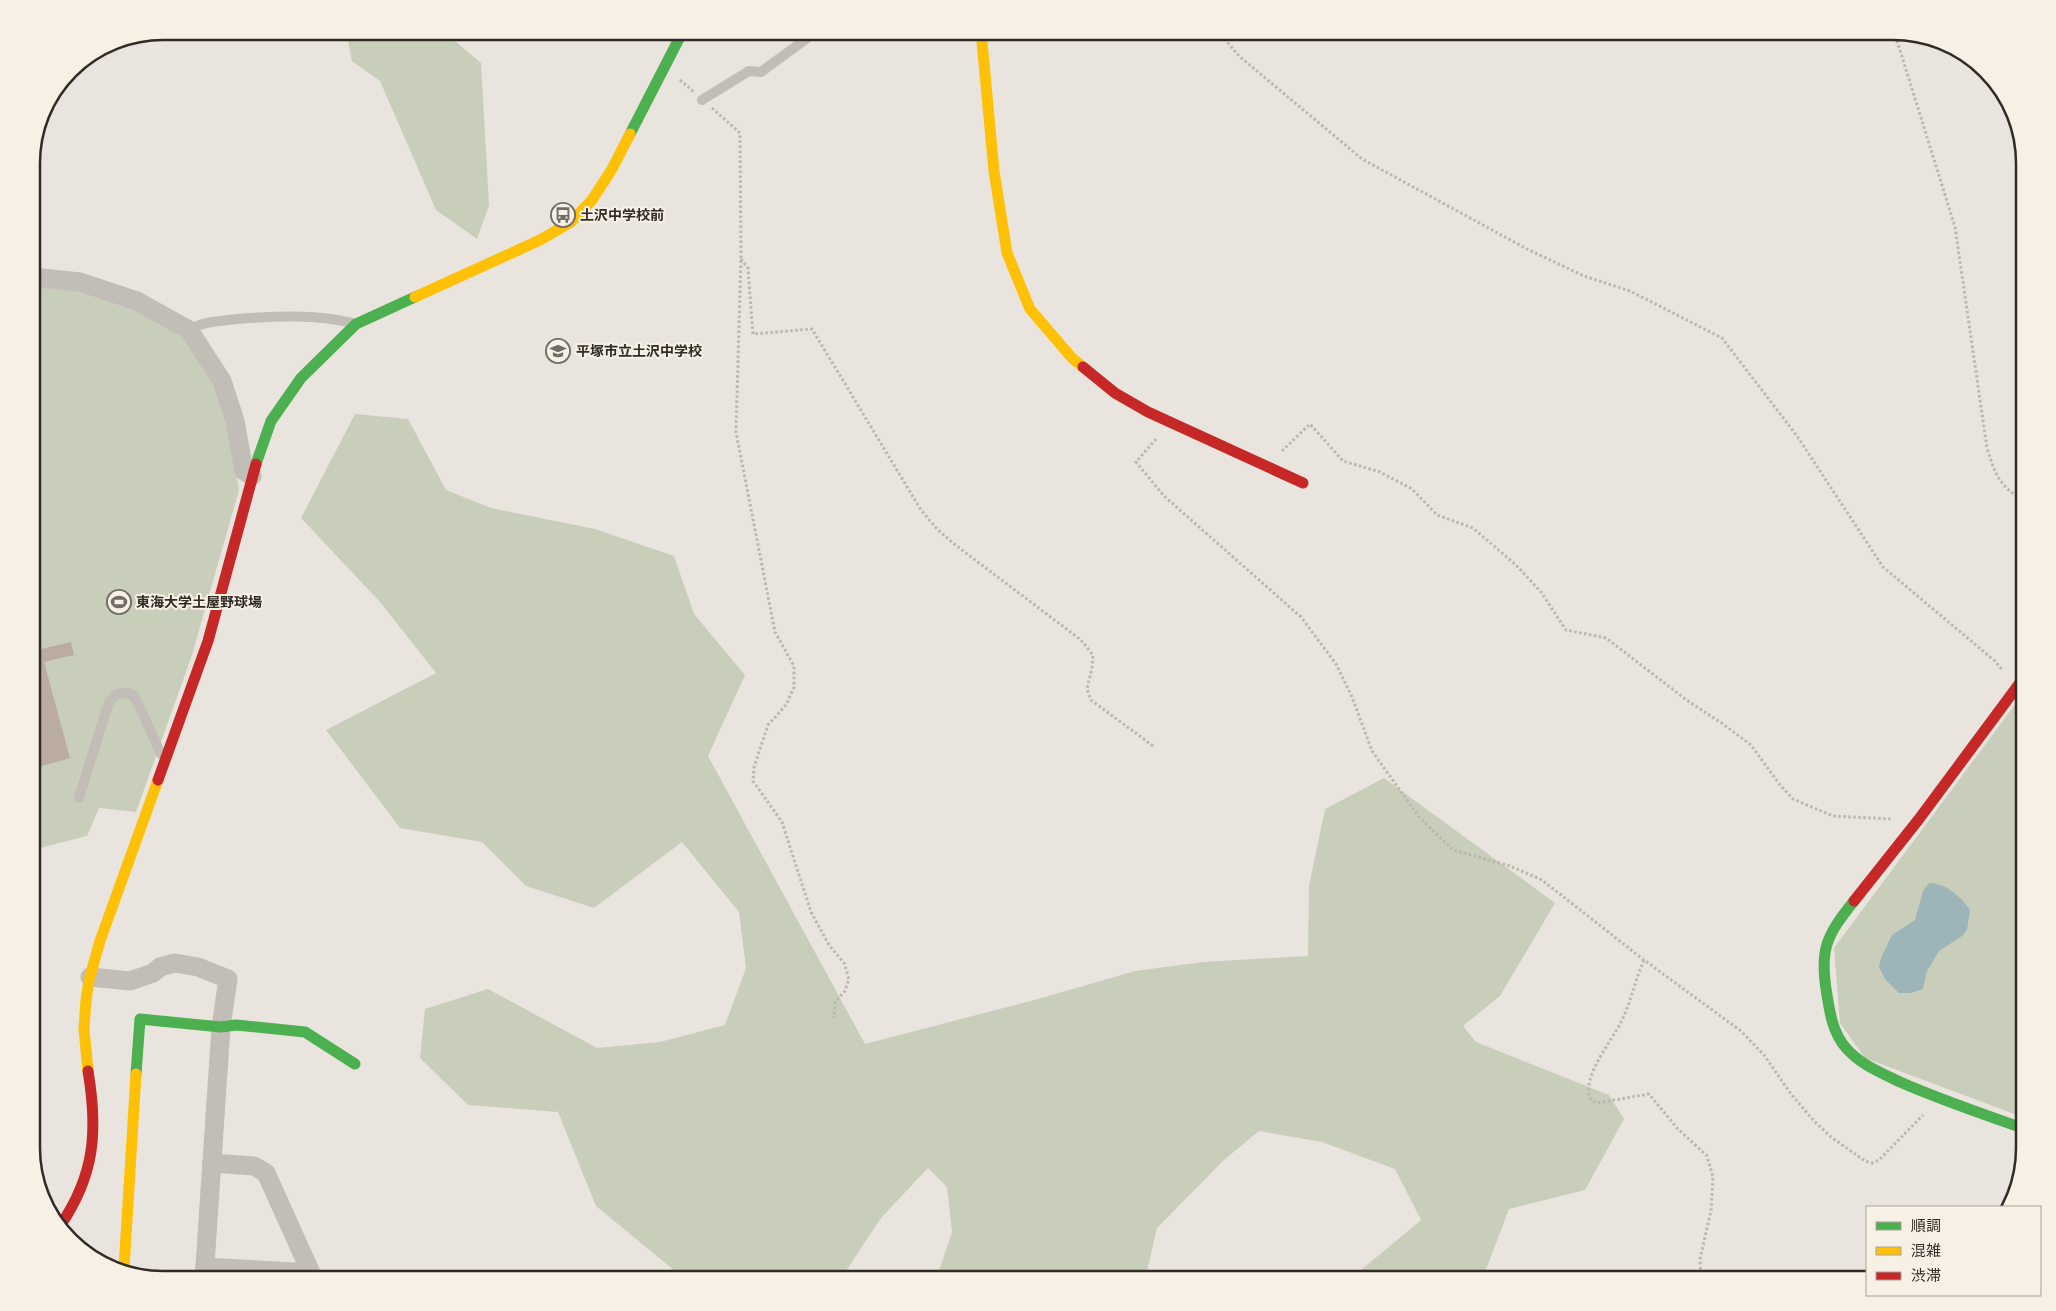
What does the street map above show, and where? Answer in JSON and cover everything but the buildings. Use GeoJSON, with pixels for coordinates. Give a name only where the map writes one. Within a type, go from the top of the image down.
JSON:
{"type":"FeatureCollection","features":[{"type":"Feature","properties":{"kind":"street"},"geometry":{"type":"LineString","coordinates":[[64,1221],[72,1210],[87,1177],[94,1143],[92,1094],[85,1052],[84,1018],[90,976],[100,941],[208,641],[252,476],[271,421],[301,378],[356,324],[540,240],[571,222],[592,200],[612,169],[679,40]]}},
{"type":"Feature","properties":{"kind":"street"},"geometry":{"type":"LineString","coordinates":[[982,40],[994,171],[1007,252],[1030,309],[1072,358],[1115,393],[1148,412],[1267,465],[1302,484]]}},
{"type":"Feature","properties":{"kind":"street"},"geometry":{"type":"LineString","coordinates":[[40,278],[80,282],[137,301],[189,330],[222,380],[234,421],[244,472],[252,476]]}},
{"type":"Feature","properties":{"kind":"street"},"geometry":{"type":"LineString","coordinates":[[2016,688],[1919,819],[1834,927],[1827,940],[1824,952],[1823,972],[1832,1023],[1845,1047],[1862,1064],[1934,1097],[2016,1127]]}},
{"type":"Feature","properties":{"kind":"street"},"geometry":{"type":"LineString","coordinates":[[90,976],[130,981],[154,973],[160,967],[175,963],[198,967],[228,979],[221,1027],[204,1271]]}},
{"type":"Feature","properties":{"kind":"street"},"geometry":{"type":"LineString","coordinates":[[124,1264],[140,1019],[221,1027],[236,1025],[305,1032],[355,1064]]}},
{"type":"Feature","properties":{"kind":"street"},"geometry":{"type":"LineString","coordinates":[[212,1163],[254,1166],[266,1173],[310,1271]]}},
{"type":"Feature","properties":{"kind":"lane"},"geometry":{"type":"LineString","coordinates":[[702,100],[749,71],[761,72],[802,41]]}},
{"type":"Feature","properties":{"kind":"lane"},"geometry":{"type":"LineString","coordinates":[[189,330],[201,323],[275,316],[330,318],[356,324]]}},
{"type":"Feature","properties":{"kind":"lane"},"geometry":{"type":"LineString","coordinates":[[78,798],[108,704],[116,694],[129,693],[135,697],[164,762]]}},
{"type":"Feature","properties":{"kind":"path"},"geometry":{"type":"LineString","coordinates":[[1226,40],[1239,56],[1362,159],[1527,249],[1584,276],[1630,292],[1722,338],[1798,436],[1883,567],[1995,661],[2001,667],[2003,673]]}},
{"type":"Feature","properties":{"kind":"path"},"geometry":{"type":"LineString","coordinates":[[1897,40],[1955,227],[1988,448],[1994,471],[2007,491],[2016,496]]}},
{"type":"Feature","properties":{"kind":"path"},"geometry":{"type":"LineString","coordinates":[[665,68],[740,133],[741,258],[736,432],[775,632],[794,666],[794,687],[786,705],[768,725],[754,767],[753,781],[782,822],[811,912],[829,946],[844,963],[849,979],[845,991],[835,1002],[834,1018]]}},
{"type":"Feature","properties":{"kind":"path"},"geometry":{"type":"LineString","coordinates":[[741,258],[748,268],[753,334],[812,329],[921,510],[954,544],[1081,640],[1093,655],[1087,689],[1091,700],[1153,746]]}},
{"type":"Feature","properties":{"kind":"path"},"geometry":{"type":"LineString","coordinates":[[1171,421],[1136,462],[1164,496],[1301,617],[1336,664],[1352,696],[1372,751],[1419,817],[1453,850],[1510,866],[1542,880],[1644,960],[1741,1031],[1764,1055],[1791,1094],[1814,1121],[1865,1161],[1872,1163],[1879,1160],[1918,1120],[1934,1097]]}},
{"type":"Feature","properties":{"kind":"path"},"geometry":{"type":"LineString","coordinates":[[1267,465],[1310,424],[1343,461],[1380,472],[1412,489],[1438,515],[1473,528],[1516,565],[1541,592],[1566,630],[1606,638],[1688,701],[1723,724],[1751,746],[1793,799],[1820,811],[1843,818],[1919,819]]}},
{"type":"Feature","properties":{"kind":"path"},"geometry":{"type":"LineString","coordinates":[[1644,960],[1621,1023],[1594,1069],[1588,1095],[1596,1103],[1649,1094],[1654,1097],[1677,1128],[1707,1156],[1713,1177],[1711,1210],[1700,1259],[1701,1271]]}},
{"type":"Feature","properties":{"kind":"green space"},"geometry":{"type":"Polygon","coordinates":[[[348,40],[454,40],[481,63],[489,205],[477,239],[436,210],[380,81],[352,61],[348,40]]]}},
{"type":"Feature","properties":{"kind":"green space","name":"東海大学土屋野球場"},"geometry":{"type":"Polygon","coordinates":[[[40,283],[99,294],[144,314],[186,339],[215,385],[228,422],[239,490],[192,655],[136,812],[99,808],[87,836],[40,848],[40,283]]]}},
{"type":"Feature","properties":{"kind":"green space"},"geometry":{"type":"Polygon","coordinates":[[[355,414],[408,419],[446,490],[491,508],[595,529],[674,556],[694,614],[745,675],[708,756],[865,1044],[1038,999],[1135,971],[1203,962],[1308,956],[1309,886],[1325,809],[1384,778],[1555,903],[1500,996],[1463,1026],[1476,1042],[1609,1095],[1624,1119],[1585,1190],[1509,1209],[1485,1271],[1360,1271],[1421,1220],[1395,1169],[1322,1142],[1259,1131],[1224,1160],[1157,1228],[1147,1271],[939,1271],[952,1232],[947,1187],[928,1168],[881,1218],[846,1271],[675,1271],[596,1206],[558,1112],[468,1105],[420,1058],[425,1009],[488,989],[597,1048],[660,1042],[725,1025],[746,968],[739,912],[682,842],[594,908],[526,886],[482,842],[400,828],[326,730],[436,673],[380,602],[301,518],[355,414]]]}},
{"type":"Feature","properties":{"kind":"green space"},"geometry":{"type":"Polygon","coordinates":[[[2016,703],[2016,1115],[1865,1058],[1840,1023],[1834,948],[2016,703]]]}},
{"type":"Feature","properties":{"kind":"water"},"geometry":{"type":"Polygon","coordinates":[[[1929,883],[1947,888],[1966,905],[1970,910],[1967,930],[1962,936],[1939,951],[1927,971],[1923,989],[1911,993],[1899,993],[1885,979],[1879,967],[1881,958],[1892,935],[1915,920],[1923,891],[1929,883]]]}},
{"type":"Feature","properties":{"kind":"traffic: fast"},"geometry":{"type":"LineString","coordinates":[[630,134],[678,40]]}},
{"type":"Feature","properties":{"kind":"traffic: fast"},"geometry":{"type":"LineString","coordinates":[[256,464],[271,421],[301,378],[356,324],[415,297]]}},
{"type":"Feature","properties":{"kind":"traffic: fast"},"geometry":{"type":"LineString","coordinates":[[1854,901],[1831,934],[1827,944],[1824,966],[1829,1009],[1835,1030],[1846,1048],[1864,1064],[1900,1082],[1946,1101],[2016,1126]]}},
{"type":"Feature","properties":{"kind":"traffic: fast"},"geometry":{"type":"LineString","coordinates":[[136,1074],[140,1019],[221,1027],[236,1025],[305,1032],[355,1064]]}},
{"type":"Feature","properties":{"kind":"traffic: slow"},"geometry":{"type":"LineString","coordinates":[[982,40],[994,171],[1007,253],[1030,309],[1072,358],[1083,367]]}},
{"type":"Feature","properties":{"kind":"traffic: slow"},"geometry":{"type":"LineString","coordinates":[[415,297],[540,240],[571,222],[592,200],[612,169],[630,134]]}},
{"type":"Feature","properties":{"kind":"traffic: slow"},"geometry":{"type":"LineString","coordinates":[[88,1071],[84,1029],[89,980],[100,941],[158,780]]}},
{"type":"Feature","properties":{"kind":"traffic: slow"},"geometry":{"type":"LineString","coordinates":[[124,1264],[136,1074]]}},
{"type":"Feature","properties":{"kind":"traffic: jam"},"geometry":{"type":"LineString","coordinates":[[1083,367],[1115,393],[1148,412],[1303,483]]}},
{"type":"Feature","properties":{"kind":"traffic: jam"},"geometry":{"type":"LineString","coordinates":[[158,780],[208,641],[256,464]]}},
{"type":"Feature","properties":{"kind":"traffic: jam"},"geometry":{"type":"LineString","coordinates":[[1854,901],[1919,819],[2016,688]]}},
{"type":"Feature","properties":{"kind":"traffic: jam"},"geometry":{"type":"LineString","coordinates":[[63,1221],[81,1189],[91,1152],[93,1113],[88,1071]]}},
{"type":"Feature","properties":{"kind":"place","name":"土沢中学校前"},"geometry":{"type":"Point","coordinates":[563,215]}},
{"type":"Feature","properties":{"kind":"place","name":"平塚市立土沢中学校"},"geometry":{"type":"Point","coordinates":[558,351]}},
{"type":"Feature","properties":{"kind":"place","name":"東海大学土屋野球場"},"geometry":{"type":"Point","coordinates":[119,602]}}]}
